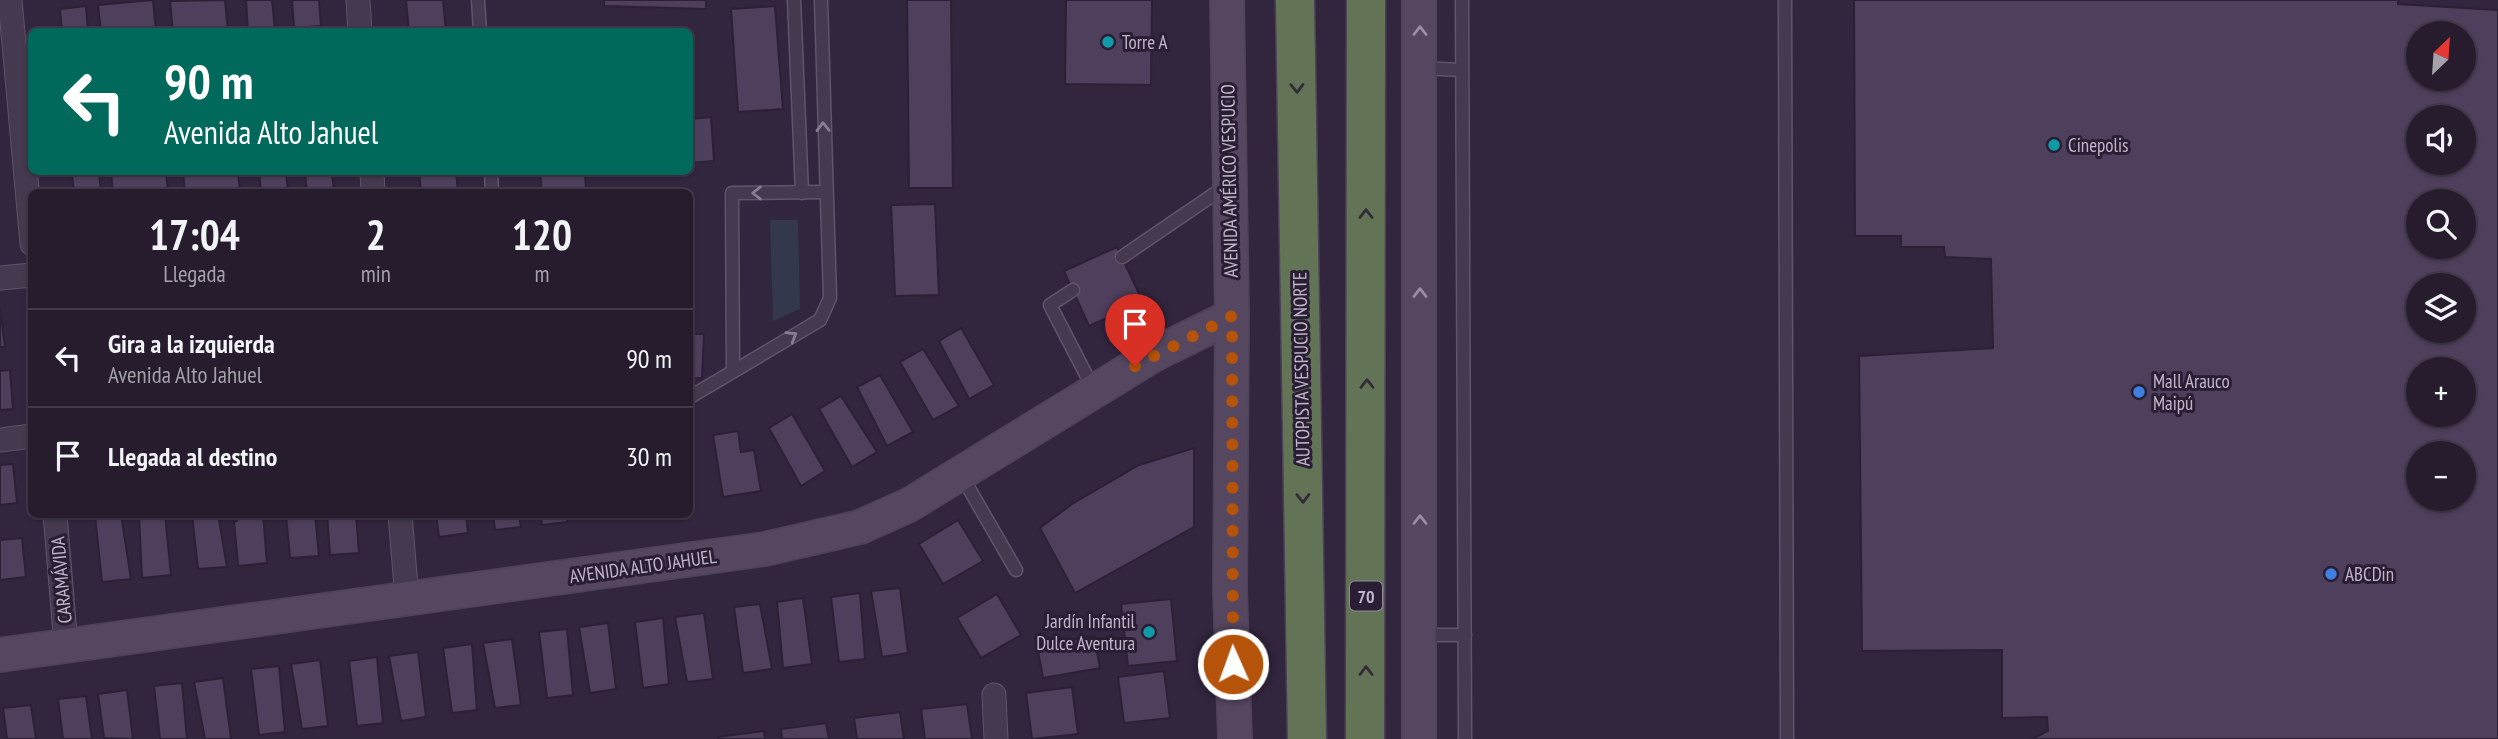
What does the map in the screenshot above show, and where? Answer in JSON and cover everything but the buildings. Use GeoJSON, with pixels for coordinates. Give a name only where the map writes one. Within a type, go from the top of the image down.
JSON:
{"type":"FeatureCollection","features":[{"type":"Feature","properties":{"kind":"highway","name":"AUTOPISTA VESPUCIO NORTE"},"geometry":{"type":"LineString","coordinates":[[1295,0],[1307,739]]}},
{"type":"Feature","properties":{"kind":"highway","name":"70"},"geometry":{"type":"LineString","coordinates":[[1365,739],[1366,0]]}},
{"type":"Feature","properties":{"kind":"highway"},"geometry":{"type":"LineString","coordinates":[[1366,79],[1378,0]]}},
{"type":"Feature","properties":{"kind":"highway"},"geometry":{"type":"LineString","coordinates":[[1286,739],[1304,552]]}},
{"type":"Feature","properties":{"kind":"main road","name":"AVENIDA AMÉRICO VESPUCIO"},"geometry":{"type":"LineString","coordinates":[[1227,0],[1232,316],[1230,590],[1235,739]]}},
{"type":"Feature","properties":{"kind":"main road"},"geometry":{"type":"LineString","coordinates":[[1419,0],[1419,739]]}},
{"type":"Feature","properties":{"kind":"main road","name":"AVENIDA ALTO JAHUEL"},"geometry":{"type":"LineString","coordinates":[[0,655],[806,541],[860,527],[909,505],[1155,354],[1232,316]]}},
{"type":"Feature","properties":{"kind":"street"},"geometry":{"type":"LineString","coordinates":[[10,0],[24,83],[28,164]]}},
{"type":"Feature","properties":{"kind":"street"},"geometry":{"type":"LineString","coordinates":[[358,0],[360,28]]}},
{"type":"Feature","properties":{"kind":"street"},"geometry":{"type":"LineString","coordinates":[[0,278],[28,275]]}},
{"type":"Feature","properties":{"kind":"street"},"geometry":{"type":"LineString","coordinates":[[0,440],[28,436]]}},
{"type":"Feature","properties":{"kind":"street","name":"CARAMÁVIDA"},"geometry":{"type":"LineString","coordinates":[[55,518],[66,646]]}},
{"type":"Feature","properties":{"kind":"street"},"geometry":{"type":"LineString","coordinates":[[400,518],[407,599]]}},
{"type":"Feature","properties":{"kind":"street"},"geometry":{"type":"LineString","coordinates":[[994,695],[996,739]]}},
{"type":"Feature","properties":{"kind":"lane"},"geometry":{"type":"LineString","coordinates":[[478,0],[480,28]]}},
{"type":"Feature","properties":{"kind":"lane"},"geometry":{"type":"LineString","coordinates":[[794,0],[802,193]]}},
{"type":"Feature","properties":{"kind":"lane"},"geometry":{"type":"LineString","coordinates":[[693,395],[820,320],[830,298],[821,0]]}},
{"type":"Feature","properties":{"kind":"lane"},"geometry":{"type":"LineString","coordinates":[[1462,0],[1465,739]]}},
{"type":"Feature","properties":{"kind":"lane"},"geometry":{"type":"LineString","coordinates":[[1785,0],[1787,739]]}},
{"type":"Feature","properties":{"kind":"lane"},"geometry":{"type":"LineString","coordinates":[[1420,68],[1462,70]]}},
{"type":"Feature","properties":{"kind":"lane"},"geometry":{"type":"LineString","coordinates":[[1122,257],[1229,184]]}},
{"type":"Feature","properties":{"kind":"lane"},"geometry":{"type":"LineString","coordinates":[[733,371],[732,193],[825,192]]}},
{"type":"Feature","properties":{"kind":"lane"},"geometry":{"type":"LineString","coordinates":[[1073,290],[1050,305],[1095,390]]}},
{"type":"Feature","properties":{"kind":"lane"},"geometry":{"type":"LineString","coordinates":[[960,473],[1016,570]]}},
{"type":"Feature","properties":{"kind":"lane"},"geometry":{"type":"LineString","coordinates":[[1419,635],[1465,635]]}},
{"type":"Feature","properties":{"kind":"shaded area"},"geometry":{"type":"Polygon","coordinates":[[[693,195],[694,195],[693,300],[693,195]]]}},
{"type":"Feature","properties":{"kind":"shaded area"},"geometry":{"type":"Polygon","coordinates":[[[770,220],[798,220],[800,309],[773,321],[770,220]]]}},
{"type":"Feature","properties":{"kind":"place","name":"Torre A"},"geometry":{"type":"Point","coordinates":[1108,42]}},
{"type":"Feature","properties":{"kind":"place","name":"Cinepolis"},"geometry":{"type":"Point","coordinates":[2054,145]}},
{"type":"Feature","properties":{"kind":"place","name":"Mall Arauco Maipú"},"geometry":{"type":"Point","coordinates":[2139,392]}},
{"type":"Feature","properties":{"kind":"place","name":"ABCDin"},"geometry":{"type":"Point","coordinates":[2331,574]}},
{"type":"Feature","properties":{"kind":"place","name":"Jardín Infantil Dulce Aventura"},"geometry":{"type":"Point","coordinates":[1149,632]}},
{"type":"Feature","properties":{"kind":"route"},"geometry":{"type":"LineString","coordinates":[[1135,366],[1232,316],[1230,590],[1233,664]]}}]}
